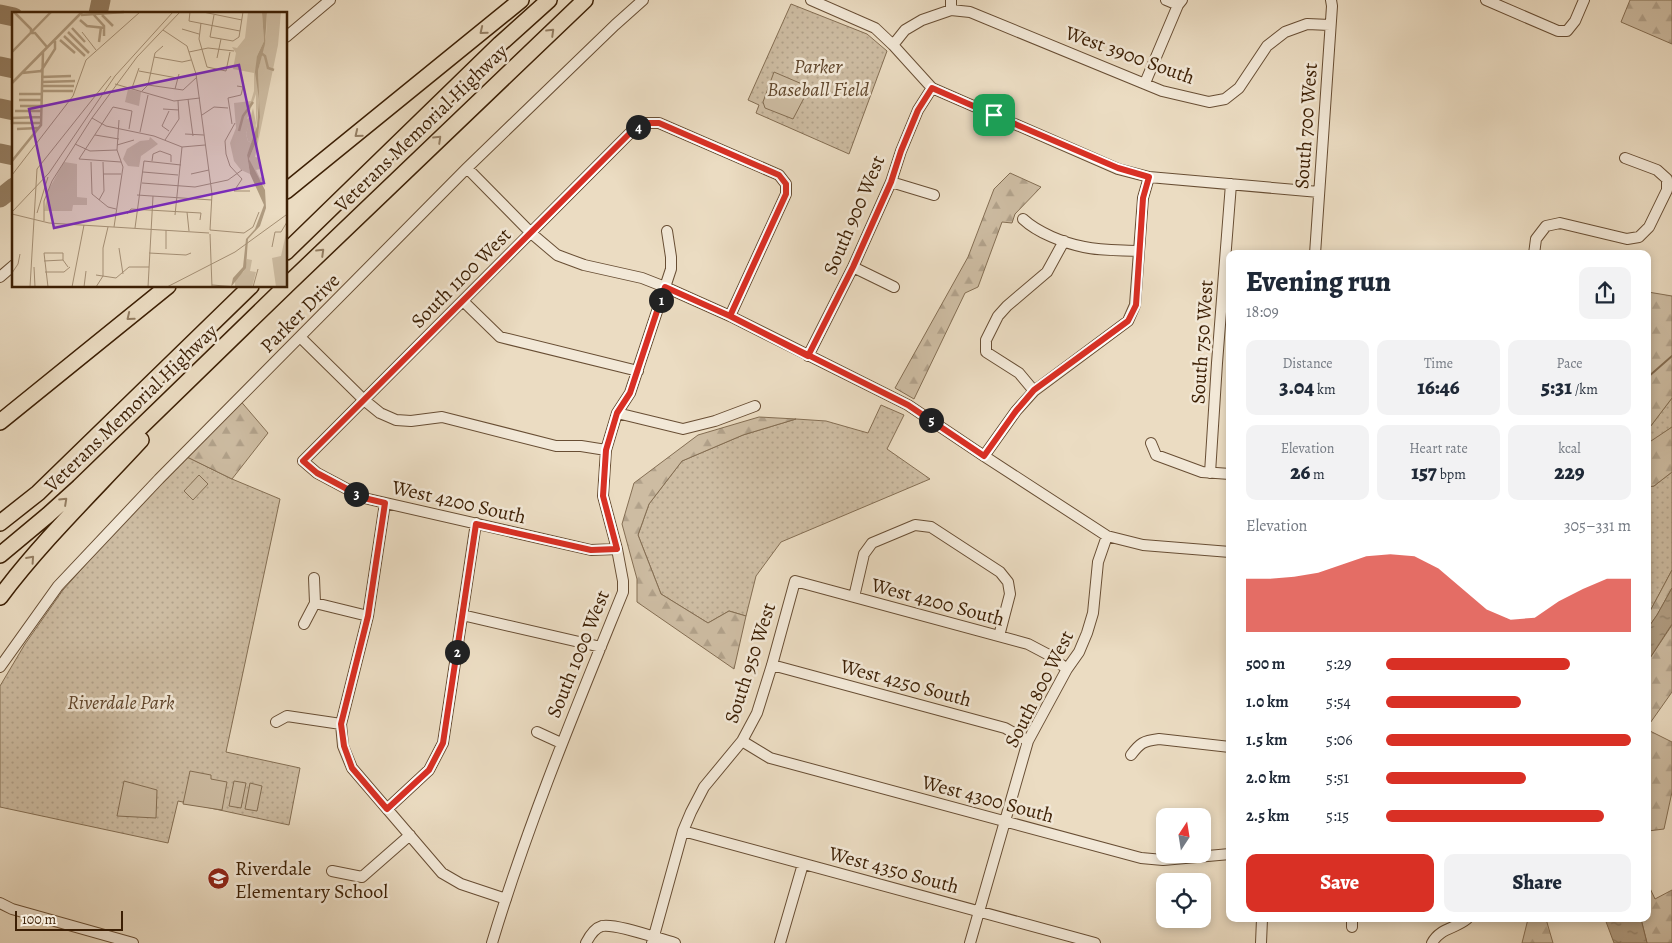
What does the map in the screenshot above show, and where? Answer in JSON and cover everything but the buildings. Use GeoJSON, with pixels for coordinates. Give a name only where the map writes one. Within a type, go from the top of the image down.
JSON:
{"type":"FeatureCollection","features":[{"type":"Feature","properties":{"kind":"highway"},"geometry":{"type":"LineString","coordinates":[[288,190],[521,0]]}},
{"type":"Feature","properties":{"kind":"highway","name":"Veterans Memorial Highway"},"geometry":{"type":"LineString","coordinates":[[288,250],[500,44],[549,0]]}},
{"type":"Feature","properties":{"kind":"highway","name":"Veterans Memorial Highway"},"geometry":{"type":"LineString","coordinates":[[288,284],[584,0]]}},
{"type":"Feature","properties":{"kind":"highway"},"geometry":{"type":"LineString","coordinates":[[0,422],[166,288]]}},
{"type":"Feature","properties":{"kind":"highway","name":"Veterans Memorial Highway"},"geometry":{"type":"LineString","coordinates":[[0,523],[38,493],[249,288]]}},
{"type":"Feature","properties":{"kind":"highway","name":"Veterans Memorial Highway"},"geometry":{"type":"LineString","coordinates":[[0,555],[79,487],[284,288]]}},
{"type":"Feature","properties":{"kind":"highway"},"geometry":{"type":"LineString","coordinates":[[0,597],[56,531],[258,314]]}},
{"type":"Feature","properties":{"kind":"street"},"geometry":{"type":"LineString","coordinates":[[288,35],[330,0]]}},
{"type":"Feature","properties":{"kind":"street","name":"Parker Drive"},"geometry":{"type":"LineString","coordinates":[[0,667],[58,586],[159,479],[467,168],[643,0]]}},
{"type":"Feature","properties":{"kind":"street"},"geometry":{"type":"LineString","coordinates":[[811,0],[824,3],[875,28],[932,88],[1118,168],[1149,177],[1319,192]]}},
{"type":"Feature","properties":{"kind":"street"},"geometry":{"type":"LineString","coordinates":[[1145,83],[1180,3],[1166,0]]}},
{"type":"Feature","properties":{"kind":"street","name":"South 700 West"},"geometry":{"type":"LineString","coordinates":[[1315,250],[1331,0]]}},
{"type":"Feature","properties":{"kind":"street"},"geometry":{"type":"LineString","coordinates":[[1486,0],[1558,31],[1567,31],[1575,21],[1584,0]]}},
{"type":"Feature","properties":{"kind":"street"},"geometry":{"type":"LineString","coordinates":[[893,45],[906,30],[951,5]]}},
{"type":"Feature","properties":{"kind":"street","name":"West 3900 South"},"geometry":{"type":"LineString","coordinates":[[951,5],[1162,91],[1209,102],[1225,99],[1239,88],[1267,46],[1285,32],[1307,24],[1330,25]]}},
{"type":"Feature","properties":{"kind":"street","name":"South 900 West"},"geometry":{"type":"LineString","coordinates":[[808,356],[853,267],[891,182],[901,151],[918,110],[932,88]]}},
{"type":"Feature","properties":{"kind":"street","name":"South 1100 West"},"geometry":{"type":"LineString","coordinates":[[303,461],[635,128],[646,123],[659,123],[685,134],[779,175],[786,184],[786,194],[730,316]]}},
{"type":"Feature","properties":{"kind":"street"},"geometry":{"type":"LineString","coordinates":[[1535,250],[1536,239],[1546,226],[1560,223],[1627,239],[1639,237],[1649,227],[1667,190],[1667,179],[1657,170],[1625,158]]}},
{"type":"Feature","properties":{"kind":"street"},"geometry":{"type":"LineString","coordinates":[[467,168],[531,233],[557,255],[584,265],[642,278],[665,287],[730,316],[908,405],[1107,536],[1143,545],[1226,552]]}},
{"type":"Feature","properties":{"kind":"street"},"geometry":{"type":"LineString","coordinates":[[984,456],[1016,411],[1034,390],[1128,321],[1136,305],[1143,198],[1149,177]]}},
{"type":"Feature","properties":{"kind":"street"},"geometry":{"type":"LineString","coordinates":[[891,182],[934,195]]}},
{"type":"Feature","properties":{"kind":"street","name":"South 750 West"},"geometry":{"type":"LineString","coordinates":[[1210,473],[1231,184]]}},
{"type":"Feature","properties":{"kind":"street"},"geometry":{"type":"LineString","coordinates":[[1023,219],[1031,226],[1064,241],[1084,247],[1139,251]]}},
{"type":"Feature","properties":{"kind":"street","name":"South 1000 West"},"geometry":{"type":"LineString","coordinates":[[492,943],[562,743],[623,592],[623,581],[617,549],[603,496],[606,450],[617,413],[630,393],[638,371],[671,269],[667,231]]}},
{"type":"Feature","properties":{"kind":"street"},"geometry":{"type":"LineString","coordinates":[[1034,390],[1019,373],[986,352],[986,340],[998,316],[1047,272],[1064,241]]}},
{"type":"Feature","properties":{"kind":"street"},"geometry":{"type":"LineString","coordinates":[[853,267],[894,287]]}},
{"type":"Feature","properties":{"kind":"street"},"geometry":{"type":"LineString","coordinates":[[0,277],[12,268]]}},
{"type":"Feature","properties":{"kind":"street"},"geometry":{"type":"LineString","coordinates":[[463,301],[500,337],[638,371]]}},
{"type":"Feature","properties":{"kind":"street"},"geometry":{"type":"LineString","coordinates":[[300,337],[364,400],[380,413],[396,420],[411,422],[442,418],[556,446],[581,446],[606,450]]}},
{"type":"Feature","properties":{"kind":"street"},"geometry":{"type":"LineString","coordinates":[[617,413],[683,428],[715,421],[755,406]]}},
{"type":"Feature","properties":{"kind":"street"},"geometry":{"type":"LineString","coordinates":[[1151,443],[1156,455],[1202,472],[1226,474]]}},
{"type":"Feature","properties":{"kind":"street","name":"West 4200 South"},"geometry":{"type":"LineString","coordinates":[[303,461],[317,473],[364,498],[591,550],[617,549]]}},
{"type":"Feature","properties":{"kind":"street"},"geometry":{"type":"LineString","coordinates":[[385,503],[368,616],[341,724],[344,746],[352,768],[442,873],[461,884],[506,899]]}},
{"type":"Feature","properties":{"kind":"street"},"geometry":{"type":"LineString","coordinates":[[387,809],[429,770],[443,743],[476,524]]}},
{"type":"Feature","properties":{"kind":"street"},"geometry":{"type":"LineString","coordinates":[[854,597],[864,554],[872,543],[915,525],[931,527],[1000,572],[1008,582],[1010,594],[999,636]]}},
{"type":"Feature","properties":{"kind":"street","name":"South 800 West"},"geometry":{"type":"LineString","coordinates":[[970,943],[1028,741],[1067,669],[1079,652],[1087,633],[1092,614],[1098,562],[1107,536]]}},
{"type":"Feature","properties":{"kind":"street"},"geometry":{"type":"LineString","coordinates":[[304,624],[315,603],[314,578]]}},
{"type":"Feature","properties":{"kind":"street","name":"West 4200 South"},"geometry":{"type":"LineString","coordinates":[[795,581],[1028,644],[1047,654],[1067,669]]}},
{"type":"Feature","properties":{"kind":"street","name":"South 950 West"},"geometry":{"type":"LineString","coordinates":[[652,940],[683,831],[691,812],[704,787],[742,741],[757,713],[795,581]]}},
{"type":"Feature","properties":{"kind":"street"},"geometry":{"type":"LineString","coordinates":[[315,603],[368,616]]}},
{"type":"Feature","properties":{"kind":"street"},"geometry":{"type":"LineString","coordinates":[[462,615],[601,647]]}},
{"type":"Feature","properties":{"kind":"street","name":"West 4250 South"},"geometry":{"type":"LineString","coordinates":[[772,665],[1004,728],[1028,741]]}},
{"type":"Feature","properties":{"kind":"street"},"geometry":{"type":"LineString","coordinates":[[276,722],[287,716],[341,724]]}},
{"type":"Feature","properties":{"kind":"street"},"geometry":{"type":"LineString","coordinates":[[537,732],[562,743]]}},
{"type":"Feature","properties":{"kind":"street"},"geometry":{"type":"LineString","coordinates":[[1131,755],[1138,745],[1147,740],[1159,739],[1226,747]]}},
{"type":"Feature","properties":{"kind":"street","name":"West 4300 South"},"geometry":{"type":"LineString","coordinates":[[742,741],[770,758],[1141,858],[1163,860],[1226,854]]}},
{"type":"Feature","properties":{"kind":"street","name":"West 4350 South"},"geometry":{"type":"LineString","coordinates":[[683,831],[1095,943]]}},
{"type":"Feature","properties":{"kind":"street"},"geometry":{"type":"LineString","coordinates":[[332,871],[362,876],[410,835]]}},
{"type":"Feature","properties":{"kind":"street"},"geometry":{"type":"LineString","coordinates":[[780,943],[803,864]]}},
{"type":"Feature","properties":{"kind":"street"},"geometry":{"type":"LineString","coordinates":[[0,903],[12,909],[133,943]]}},
{"type":"Feature","properties":{"kind":"street"},"geometry":{"type":"LineString","coordinates":[[1260,943],[1262,922]]}},
{"type":"Feature","properties":{"kind":"street"},"geometry":{"type":"LineString","coordinates":[[1432,943],[1437,935],[1463,922]]}},
{"type":"Feature","properties":{"kind":"street"},"geometry":{"type":"LineString","coordinates":[[586,943],[590,936],[601,926],[616,927],[652,940],[675,943]]}},
{"type":"Feature","properties":{"kind":"green space"},"geometry":{"type":"Polygon","coordinates":[[[1630,0],[1672,0],[1672,44],[1621,22],[1630,0]]]}},
{"type":"Feature","properties":{"kind":"green space","name":"Parker Baseball Field"},"geometry":{"type":"Polygon","coordinates":[[[791,4],[867,34],[887,51],[849,154],[756,113],[759,105],[748,100],[791,4]]]}},
{"type":"Feature","properties":{"kind":"green space"},"geometry":{"type":"Polygon","coordinates":[[[774,72],[802,84],[804,98],[793,119],[765,108],[763,102],[774,72]]]}},
{"type":"Feature","properties":{"kind":"green space"},"geometry":{"type":"Polygon","coordinates":[[[1010,173],[1041,187],[1015,214],[1012,223],[1002,222],[978,287],[965,293],[914,399],[895,388],[968,257],[994,189],[1010,173]]]}},
{"type":"Feature","properties":{"kind":"green space"},"geometry":{"type":"Polygon","coordinates":[[[1651,292],[1672,296],[1672,398],[1651,426],[1651,292]]]}},
{"type":"Feature","properties":{"kind":"green space"},"geometry":{"type":"Polygon","coordinates":[[[238,398],[268,433],[232,479],[183,455],[238,398]]]}},
{"type":"Feature","properties":{"kind":"green space"},"geometry":{"type":"Polygon","coordinates":[[[1672,398],[1672,427],[1651,442],[1651,426],[1672,398]]]}},
{"type":"Feature","properties":{"kind":"green space"},"geometry":{"type":"Polygon","coordinates":[[[881,405],[904,415],[887,449],[930,479],[781,542],[756,576],[746,616],[729,611],[708,623],[661,594],[638,535],[649,504],[682,461],[743,435],[796,419],[826,421],[868,433],[881,405]]]}},
{"type":"Feature","properties":{"kind":"green space"},"geometry":{"type":"Polygon","coordinates":[[[759,417],[796,419],[743,435],[682,461],[649,504],[638,535],[661,594],[708,623],[729,611],[746,616],[734,669],[637,602],[637,579],[622,524],[634,483],[698,435],[759,417]]]}},
{"type":"Feature","properties":{"kind":"green space"},"geometry":{"type":"Polygon","coordinates":[[[1672,427],[1672,472],[1651,486],[1651,441],[1672,427]]]}},
{"type":"Feature","properties":{"kind":"green space","name":"Riverdale Park"},"geometry":{"type":"Polygon","coordinates":[[[183,455],[232,479],[280,499],[226,752],[300,768],[289,825],[178,801],[168,843],[0,807],[0,686],[25,644],[63,590],[183,455]]]}},
{"type":"Feature","properties":{"kind":"green space"},"geometry":{"type":"Polygon","coordinates":[[[1672,472],[1672,570],[1651,609],[1651,486],[1672,472]]]}},
{"type":"Feature","properties":{"kind":"green space"},"geometry":{"type":"Polygon","coordinates":[[[199,475],[208,484],[193,500],[184,491],[199,475]]]}},
{"type":"Feature","properties":{"kind":"green space"},"geometry":{"type":"Polygon","coordinates":[[[1672,570],[1672,588],[1651,624],[1651,609],[1672,570]]]}},
{"type":"Feature","properties":{"kind":"green space"},"geometry":{"type":"Polygon","coordinates":[[[1672,625],[1672,692],[1651,722],[1651,656],[1672,625]]]}},
{"type":"Feature","properties":{"kind":"green space"},"geometry":{"type":"Polygon","coordinates":[[[1651,732],[1672,742],[1672,792],[1664,829],[1651,831],[1651,732]]]}},
{"type":"Feature","properties":{"kind":"green space"},"geometry":{"type":"Polygon","coordinates":[[[190,771],[211,775],[211,779],[227,782],[222,810],[183,804],[190,771]]]}},
{"type":"Feature","properties":{"kind":"green space"},"geometry":{"type":"Polygon","coordinates":[[[124,781],[157,790],[156,818],[117,816],[124,781]]]}},
{"type":"Feature","properties":{"kind":"green space"},"geometry":{"type":"Polygon","coordinates":[[[234,781],[246,783],[241,808],[229,806],[234,781]]]}},
{"type":"Feature","properties":{"kind":"green space"},"geometry":{"type":"Polygon","coordinates":[[[250,783],[262,786],[257,811],[245,809],[250,783]]]}},
{"type":"Feature","properties":{"kind":"green space"},"geometry":{"type":"Polygon","coordinates":[[[1651,890],[1655,899],[1672,890],[1672,943],[1647,943],[1642,922],[1651,922],[1651,890]]]}},
{"type":"Feature","properties":{"kind":"green space"},"geometry":{"type":"Polygon","coordinates":[[[1527,922],[1547,922],[1553,943],[1522,943],[1527,922]]]}},
{"type":"Feature","properties":{"kind":"water"},"geometry":{"type":"Polygon","coordinates":[[[1672,588],[1672,624],[1651,656],[1651,624],[1672,588]]]}},
{"type":"Feature","properties":{"kind":"water"},"geometry":{"type":"Polygon","coordinates":[[[1606,922],[1642,922],[1647,943],[1614,943],[1606,922]]]}},
{"type":"Feature","properties":{"kind":"waterway"},"geometry":{"type":"LineString","coordinates":[[1651,374],[1672,356]]}},
{"type":"Feature","properties":{"kind":"taxiway"},"geometry":{"type":"LineString","coordinates":[[98,12],[101,0]]}},
{"type":"Feature","properties":{"kind":"taxiway"},"geometry":{"type":"LineString","coordinates":[[0,14],[12,17]]}},
{"type":"Feature","properties":{"kind":"taxiway"},"geometry":{"type":"LineString","coordinates":[[0,66],[12,69]]}},
{"type":"Feature","properties":{"kind":"taxiway"},"geometry":{"type":"LineString","coordinates":[[0,108],[12,111]]}},
{"type":"Feature","properties":{"kind":"taxiway"},"geometry":{"type":"LineString","coordinates":[[0,153],[12,156]]}},
{"type":"Feature","properties":{"kind":"taxiway"},"geometry":{"type":"LineString","coordinates":[[0,198],[12,189]]}},
{"type":"Feature","properties":{"kind":"place","name":"Riverdale Elementary School"},"geometry":{"type":"Point","coordinates":[219,879]}},
{"type":"Feature","properties":{"kind":"route"},"geometry":{"type":"LineString","coordinates":[[994,115],[932,88],[918,110],[901,151],[891,182],[853,267],[808,356],[730,316],[665,287],[638,371],[630,393],[617,413],[606,450],[603,496],[617,549],[591,550],[476,524],[443,743],[429,770],[387,809],[352,768],[344,746],[341,724],[368,616],[385,503],[364,498],[317,473],[303,461],[635,128],[646,123],[659,123],[779,175],[786,184],[786,194],[730,316],[768,336],[808,356],[908,405],[984,456],[1016,411],[1034,390],[1128,321],[1136,305],[1143,198],[1149,177],[1118,168],[994,115]]}}]}
